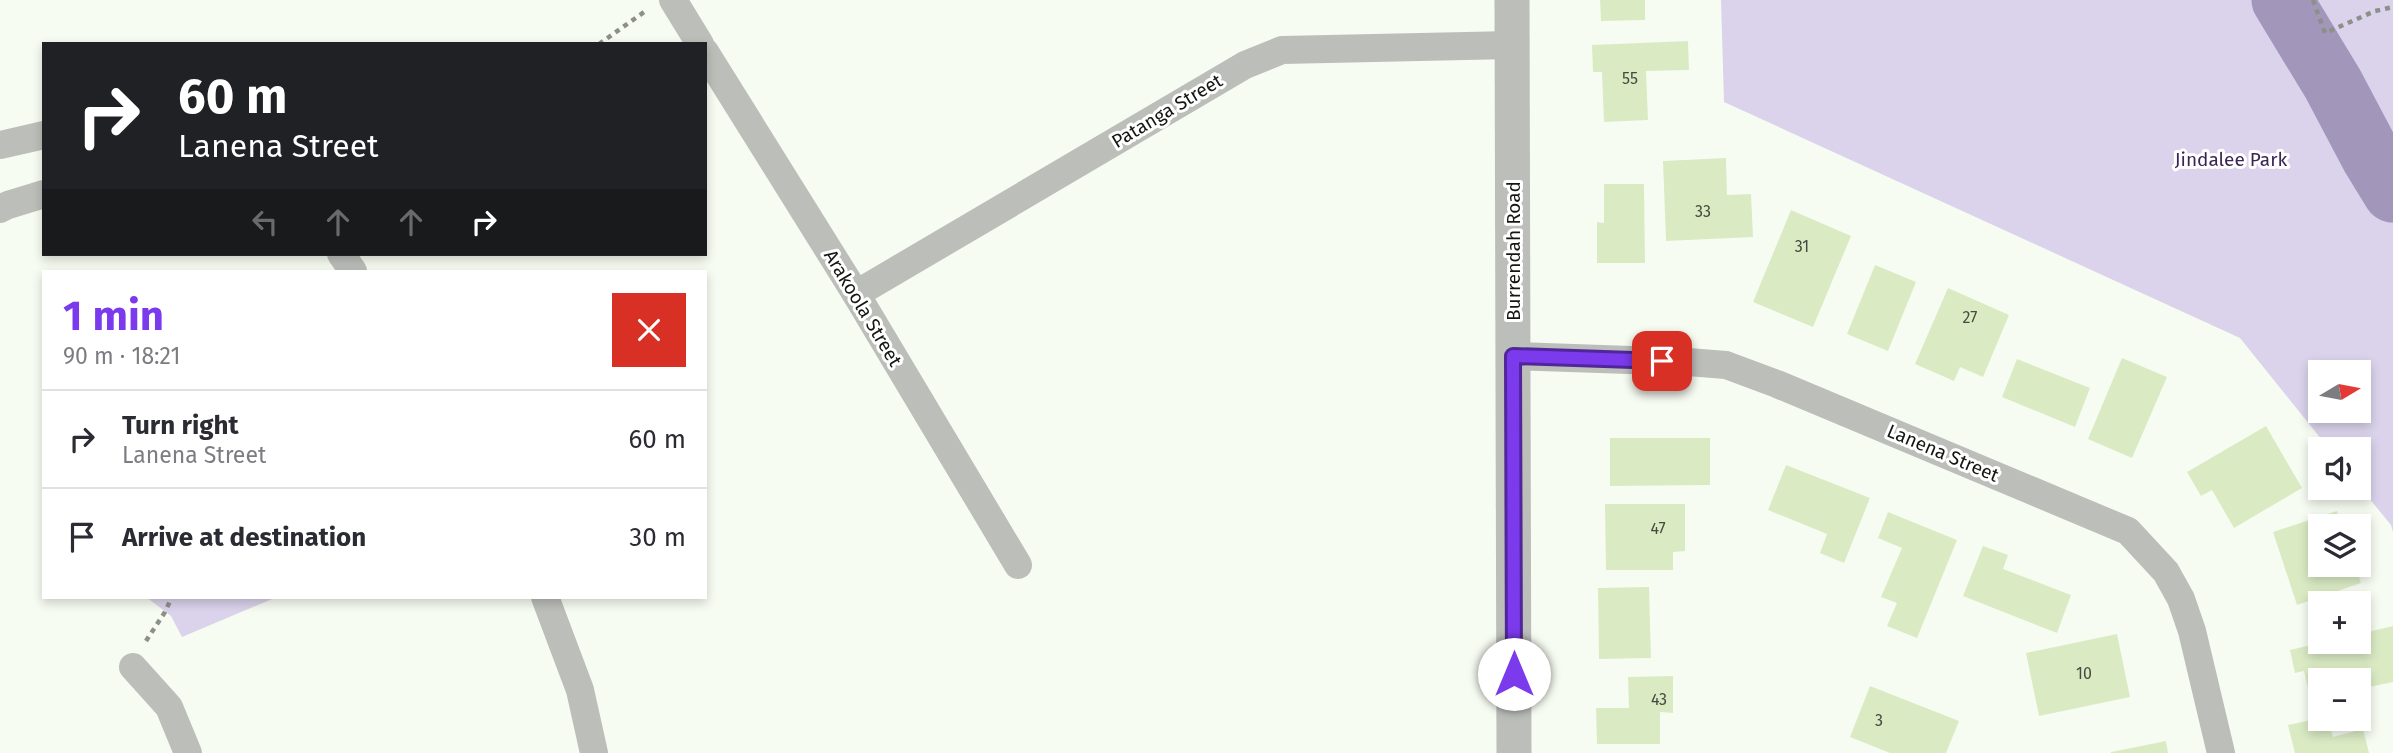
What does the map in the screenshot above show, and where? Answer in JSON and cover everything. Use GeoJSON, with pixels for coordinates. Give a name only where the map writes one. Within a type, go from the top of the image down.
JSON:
{"type":"FeatureCollection","features":[{"type":"Feature","properties":{"kind":"street","name":"Burrendah Road"},"geometry":{"type":"LineString","coordinates":[[1512,0],[1514,753]]}},
{"type":"Feature","properties":{"kind":"street"},"geometry":{"type":"LineString","coordinates":[[663,3],[698,42]]}},
{"type":"Feature","properties":{"kind":"street","name":"Patanga Street"},"geometry":{"type":"LineString","coordinates":[[856,295],[1245,65],[1282,50],[1512,45]]}},
{"type":"Feature","properties":{"kind":"street","name":"Arakoola Street"},"geometry":{"type":"LineString","coordinates":[[707,55],[856,295],[1018,565]]}},
{"type":"Feature","properties":{"kind":"street"},"geometry":{"type":"LineString","coordinates":[[0,145],[42,135]]}},
{"type":"Feature","properties":{"kind":"street"},"geometry":{"type":"LineString","coordinates":[[0,209],[42,195]]}},
{"type":"Feature","properties":{"kind":"street","name":"Lanena Street"},"geometry":{"type":"LineString","coordinates":[[1513,356],[1726,365],[2128,531],[2166,572],[2181,600],[2192,631],[2221,753]]}},
{"type":"Feature","properties":{"kind":"street"},"geometry":{"type":"LineString","coordinates":[[546,599],[580,690],[594,753]]}},
{"type":"Feature","properties":{"kind":"street"},"geometry":{"type":"LineString","coordinates":[[133,667],[169,707],[188,753]]}},
{"type":"Feature","properties":{"kind":"path"},"geometry":{"type":"LineString","coordinates":[[2313,0],[2325,33],[2375,11],[2393,8]]}},
{"type":"Feature","properties":{"kind":"path"},"geometry":{"type":"LineString","coordinates":[[602,42],[663,3]]}},
{"type":"Feature","properties":{"kind":"path"},"geometry":{"type":"LineString","coordinates":[[133,667],[171,599]]}},
{"type":"Feature","properties":{"kind":"green space","name":"Jindalee Park"},"geometry":{"type":"Polygon","coordinates":[[[1721,0],[2393,0],[2393,532],[2391,525],[2370,500],[2371,437],[2320,437],[2309,424],[2371,424],[2371,360],[2308,360],[2308,423],[2240,338],[1724,102],[1721,0]]]}},
{"type":"Feature","properties":{"kind":"green space"},"geometry":{"type":"Polygon","coordinates":[[[149,599],[272,599],[182,637],[171,616],[149,599]]]}},
{"type":"Feature","properties":{"kind":"building"},"geometry":{"type":"Polygon","coordinates":[[[1600,0],[1645,0],[1645,20],[1601,21],[1600,0]]]}},
{"type":"Feature","properties":{"kind":"building"},"geometry":{"type":"Polygon","coordinates":[[[1688,41],[1689,70],[1646,71],[1648,120],[1604,122],[1602,72],[1593,72],[1592,45],[1688,41]]]}},
{"type":"Feature","properties":{"kind":"building"},"geometry":{"type":"Polygon","coordinates":[[[1726,158],[1727,195],[1751,194],[1753,237],[1666,241],[1663,161],[1726,158]]]}},
{"type":"Feature","properties":{"kind":"building"},"geometry":{"type":"Polygon","coordinates":[[[1604,184],[1644,184],[1645,263],[1597,263],[1597,222],[1604,223],[1604,184]]]}},
{"type":"Feature","properties":{"kind":"building"},"geometry":{"type":"Polygon","coordinates":[[[1791,210],[1851,236],[1813,327],[1753,302],[1791,210]]]}},
{"type":"Feature","properties":{"kind":"building"},"geometry":{"type":"Polygon","coordinates":[[[1875,265],[1916,282],[1888,351],[1847,334],[1875,265]]]}},
{"type":"Feature","properties":{"kind":"building"},"geometry":{"type":"Polygon","coordinates":[[[1948,288],[2009,315],[1983,377],[1960,367],[1954,381],[1915,364],[1948,288]]]}},
{"type":"Feature","properties":{"kind":"building"},"geometry":{"type":"Polygon","coordinates":[[[2122,358],[2167,377],[2132,458],[2088,439],[2122,358]]]}},
{"type":"Feature","properties":{"kind":"building"},"geometry":{"type":"Polygon","coordinates":[[[2017,359],[2090,388],[2075,427],[2002,397],[2017,359]]]}},
{"type":"Feature","properties":{"kind":"building"},"geometry":{"type":"Polygon","coordinates":[[[2266,426],[2302,488],[2234,528],[2212,490],[2201,496],[2187,472],[2266,426]]]}},
{"type":"Feature","properties":{"kind":"building"},"geometry":{"type":"Polygon","coordinates":[[[1610,438],[1710,438],[1710,485],[1610,486],[1610,438]]]}},
{"type":"Feature","properties":{"kind":"building"},"geometry":{"type":"Polygon","coordinates":[[[1786,465],[1870,498],[1844,563],[1820,553],[1827,534],[1768,510],[1786,465]]]}},
{"type":"Feature","properties":{"kind":"building"},"geometry":{"type":"Polygon","coordinates":[[[1605,504],[1685,504],[1685,551],[1673,552],[1673,570],[1606,570],[1605,504]]]}},
{"type":"Feature","properties":{"kind":"building"},"geometry":{"type":"Polygon","coordinates":[[[1888,512],[1957,540],[1917,638],[1887,626],[1897,603],[1881,597],[1902,548],[1878,538],[1888,512]]]}},
{"type":"Feature","properties":{"kind":"building"},"geometry":{"type":"Polygon","coordinates":[[[2308,521],[2308,577],[2359,577],[2361,583],[2338,591],[2308,591],[2308,601],[2297,605],[2273,532],[2308,521]]]}},
{"type":"Feature","properties":{"kind":"building"},"geometry":{"type":"Polygon","coordinates":[[[1983,546],[2008,555],[2003,569],[2071,595],[2057,633],[1963,596],[1983,546]]]}},
{"type":"Feature","properties":{"kind":"building"},"geometry":{"type":"Polygon","coordinates":[[[1649,587],[1651,658],[1599,659],[1598,588],[1649,587]]]}},
{"type":"Feature","properties":{"kind":"building"},"geometry":{"type":"Polygon","coordinates":[[[2393,626],[2393,682],[2371,687],[2371,668],[2308,668],[2308,688],[2304,671],[2295,673],[2290,650],[2308,646],[2308,654],[2371,654],[2371,631],[2393,626]]]}},
{"type":"Feature","properties":{"kind":"building"},"geometry":{"type":"Polygon","coordinates":[[[2117,634],[2130,697],[2039,716],[2026,653],[2117,634]]]}},
{"type":"Feature","properties":{"kind":"building"},"geometry":{"type":"Polygon","coordinates":[[[1673,676],[1673,713],[1660,712],[1660,744],[1597,744],[1596,708],[1629,708],[1628,677],[1673,676]]]}},
{"type":"Feature","properties":{"kind":"building"},"geometry":{"type":"Polygon","coordinates":[[[1870,686],[1959,721],[1946,753],[1890,753],[1850,737],[1870,686]]]}},
{"type":"Feature","properties":{"kind":"building"},"geometry":{"type":"Polygon","coordinates":[[[2308,721],[2308,731],[2331,731],[2333,737],[2364,731],[2369,753],[2295,753],[2288,725],[2308,721]]]}},
{"type":"Feature","properties":{"kind":"building"},"geometry":{"type":"Polygon","coordinates":[[[2166,741],[2168,753],[2111,753],[2111,752],[2166,741]]]}},
{"type":"Feature","properties":{"kind":"waterway"},"geometry":{"type":"LineString","coordinates":[[2282,0],[2333,84],[2393,192]]}},
{"type":"Feature","properties":{"kind":"route"},"geometry":{"type":"LineString","coordinates":[[1514,674],[1513,356],[1662,361]]}}]}
